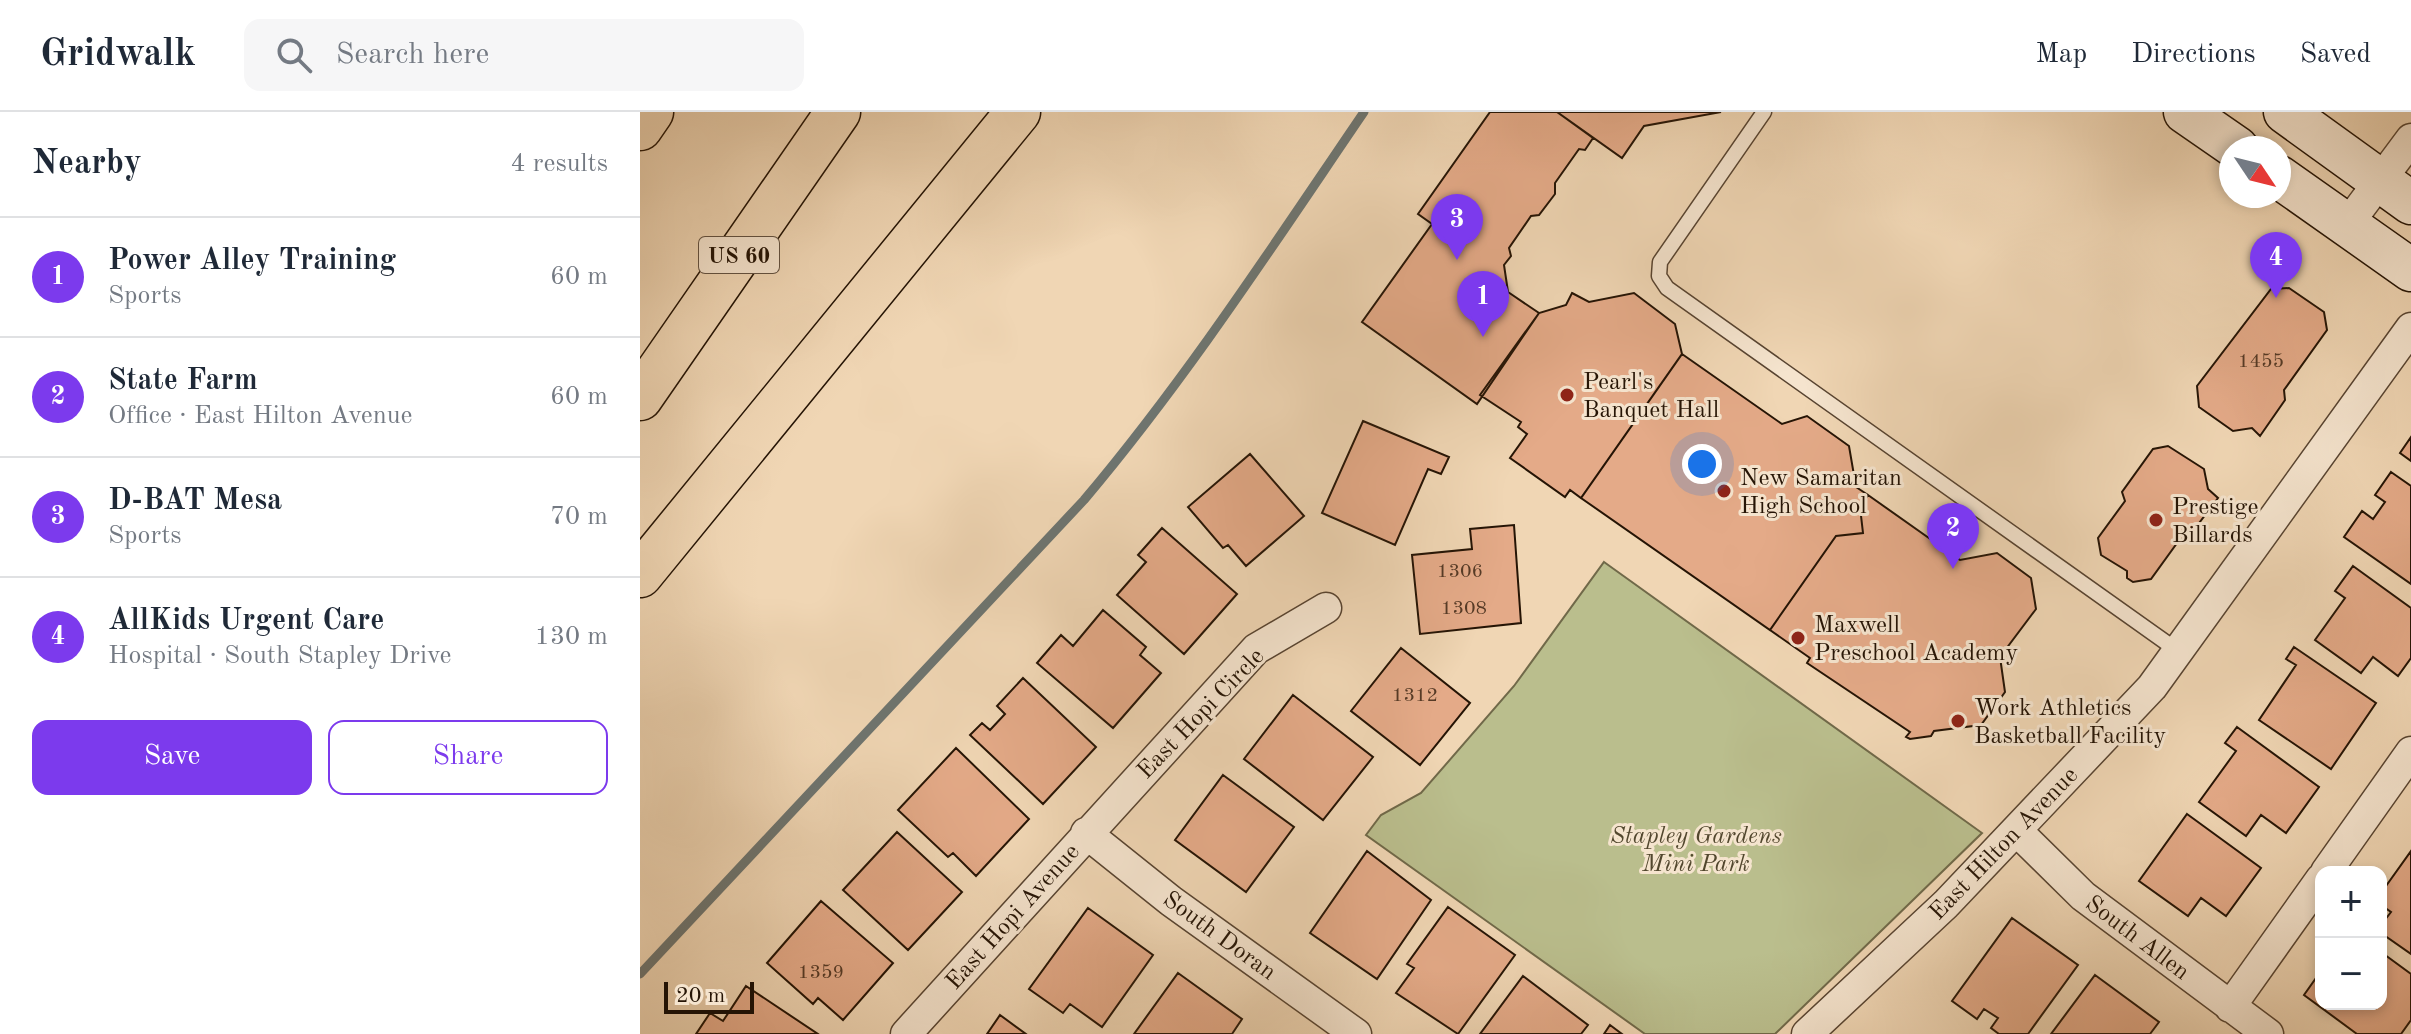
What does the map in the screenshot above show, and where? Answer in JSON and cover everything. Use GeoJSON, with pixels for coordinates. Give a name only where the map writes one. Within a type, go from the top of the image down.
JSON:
{"type":"FeatureCollection","features":[{"type":"Feature","properties":{"kind":"highway"},"geometry":{"type":"LineString","coordinates":[[640,128],[651,112]]}},
{"type":"Feature","properties":{"kind":"highway","name":"US 60"},"geometry":{"type":"LineString","coordinates":[[640,398],[838,112]]}},
{"type":"Feature","properties":{"kind":"highway"},"geometry":{"type":"LineString","coordinates":[[640,575],[1018,112]]}},
{"type":"Feature","properties":{"kind":"main road"},"geometry":{"type":"LineString","coordinates":[[2185,112],[2220,136]]}},
{"type":"Feature","properties":{"kind":"main road"},"geometry":{"type":"LineString","coordinates":[[2285,112],[2396,192]]}},
{"type":"Feature","properties":{"kind":"main road"},"geometry":{"type":"LineString","coordinates":[[2291,185],[2411,270]]}},
{"type":"Feature","properties":{"kind":"street"},"geometry":{"type":"LineString","coordinates":[[2347,225],[2396,192],[2411,139]]}},
{"type":"Feature","properties":{"kind":"street","name":"East Hilton Avenue"},"geometry":{"type":"LineString","coordinates":[[1807,1034],[1946,904],[2152,687],[2411,328]]}},
{"type":"Feature","properties":{"kind":"street","name":"East Hopi Circle"},"geometry":{"type":"LineString","coordinates":[[1086,833],[1256,649],[1326,608]]}},
{"type":"Feature","properties":{"kind":"street"},"geometry":{"type":"LineString","coordinates":[[2330,866],[2411,752]]}},
{"type":"Feature","properties":{"kind":"street","name":"South Allen"},"geometry":{"type":"LineString","coordinates":[[2017,831],[2083,896],[2268,1034]]}},
{"type":"Feature","properties":{"kind":"street","name":"East Hopi Avenue"},"geometry":{"type":"LineString","coordinates":[[906,1034],[1086,833]]}},
{"type":"Feature","properties":{"kind":"street","name":"South Doran"},"geometry":{"type":"LineString","coordinates":[[1086,833],[1171,901],[1356,1034]]}},
{"type":"Feature","properties":{"kind":"street"},"geometry":{"type":"LineString","coordinates":[[2230,1007],[2315,887]]}},
{"type":"Feature","properties":{"kind":"lane"},"geometry":{"type":"LineString","coordinates":[[1764,112],[1660,262],[1659,276],[1667,288],[2178,651]]}},
{"type":"Feature","properties":{"kind":"green space","name":"Stapley Gardens Mini Park"},"geometry":{"type":"Polygon","coordinates":[[[1604,562],[1982,833],[1775,1034],[1645,1034],[1366,835],[1381,815],[1421,793],[1514,686],[1604,562]]]}},
{"type":"Feature","properties":{"kind":"building"},"geometry":{"type":"Polygon","coordinates":[[[1490,112],[1557,112],[1593,138],[1585,150],[1579,149],[1555,183],[1555,194],[1539,215],[1531,216],[1509,248],[1511,256],[1504,265],[1508,292],[1539,313],[1477,404],[1362,322],[1432,224],[1418,214],[1490,112]]]}},
{"type":"Feature","properties":{"kind":"building"},"geometry":{"type":"Polygon","coordinates":[[[1557,112],[1721,112],[1644,126],[1622,158],[1557,112]]]}},
{"type":"Feature","properties":{"kind":"building"},"geometry":{"type":"Polygon","coordinates":[[[2289,288],[2324,312],[2327,330],[2284,390],[2285,400],[2260,436],[2252,428],[2233,431],[2199,407],[2197,386],[2271,289],[2289,288]]]}},
{"type":"Feature","properties":{"kind":"building","name":"Pearl's Banquet Hall"},"geometry":{"type":"Polygon","coordinates":[[[1572,293],[1589,302],[1634,293],[1675,324],[1682,354],[1581,498],[1570,490],[1565,497],[1510,458],[1527,434],[1518,427],[1521,422],[1480,395],[1539,313],[1566,305],[1572,293]]]}},
{"type":"Feature","properties":{"kind":"building","name":"New Samaritan High School"},"geometry":{"type":"Polygon","coordinates":[[[1682,354],[1782,424],[1807,416],[1849,446],[1856,487],[1868,495],[1860,507],[1863,533],[1836,536],[1770,630],[1581,498],[1682,354]]]}},
{"type":"Feature","properties":{"kind":"building"},"geometry":{"type":"Polygon","coordinates":[[[1363,421],[1449,457],[1441,474],[1428,469],[1395,545],[1322,513],[1363,421]]]}},
{"type":"Feature","properties":{"kind":"building"},"geometry":{"type":"Polygon","coordinates":[[[2411,437],[2411,461],[2400,453],[2411,437]]]}},
{"type":"Feature","properties":{"kind":"building","name":"Prestige Billards"},"geometry":{"type":"Polygon","coordinates":[[[2168,446],[2204,469],[2208,489],[2218,498],[2187,539],[2180,539],[2151,579],[2133,582],[2127,578],[2127,571],[2101,555],[2098,538],[2125,501],[2122,492],[2153,449],[2168,446]]]}},
{"type":"Feature","properties":{"kind":"building"},"geometry":{"type":"Polygon","coordinates":[[[1250,454],[1304,516],[1246,566],[1228,545],[1223,548],[1188,507],[1250,454]]]}},
{"type":"Feature","properties":{"kind":"building"},"geometry":{"type":"Polygon","coordinates":[[[2391,472],[2411,486],[2411,584],[2344,537],[2362,511],[2373,519],[2385,502],[2375,495],[2391,472]]]}},
{"type":"Feature","properties":{"kind":"building"},"geometry":{"type":"Polygon","coordinates":[[[1868,495],[1960,560],[1997,553],[2031,578],[2036,609],[2000,657],[2005,692],[1981,725],[1934,731],[1931,736],[1910,739],[1906,737],[1910,732],[1807,663],[1810,658],[1770,630],[1836,536],[1863,533],[1860,507],[1868,495]]]}},
{"type":"Feature","properties":{"kind":"building"},"geometry":{"type":"Polygon","coordinates":[[[1514,525],[1521,623],[1420,634],[1412,555],[1472,549],[1470,529],[1514,525]]]}},
{"type":"Feature","properties":{"kind":"building"},"geometry":{"type":"Polygon","coordinates":[[[1162,528],[1237,594],[1184,654],[1117,595],[1146,562],[1138,555],[1162,528]]]}},
{"type":"Feature","properties":{"kind":"building"},"geometry":{"type":"Polygon","coordinates":[[[2353,566],[2411,608],[2411,658],[2398,676],[2373,657],[2361,673],[2315,640],[2345,598],[2335,591],[2353,566]]]}},
{"type":"Feature","properties":{"kind":"building"},"geometry":{"type":"Polygon","coordinates":[[[1103,610],[1146,647],[1140,655],[1161,673],[1113,728],[1037,663],[1061,635],[1073,646],[1103,610]]]}},
{"type":"Feature","properties":{"kind":"building"},"geometry":{"type":"Polygon","coordinates":[[[2294,647],[2376,703],[2331,769],[2259,720],[2296,665],[2286,659],[2294,647]]]}},
{"type":"Feature","properties":{"kind":"building"},"geometry":{"type":"Polygon","coordinates":[[[1401,648],[1470,703],[1420,765],[1351,711],[1401,648]]]}},
{"type":"Feature","properties":{"kind":"building"},"geometry":{"type":"Polygon","coordinates":[[[1023,678],[1096,747],[1043,804],[970,735],[982,723],[990,730],[1005,714],[997,706],[1023,678]]]}},
{"type":"Feature","properties":{"kind":"building"},"geometry":{"type":"Polygon","coordinates":[[[1293,695],[1373,757],[1323,820],[1244,759],[1293,695]]]}},
{"type":"Feature","properties":{"kind":"building"},"geometry":{"type":"Polygon","coordinates":[[[2237,727],[2319,787],[2286,833],[2261,815],[2246,836],[2199,802],[2236,751],[2225,743],[2237,727]]]}},
{"type":"Feature","properties":{"kind":"building"},"geometry":{"type":"Polygon","coordinates":[[[956,748],[1029,819],[976,876],[953,853],[948,857],[898,810],[956,748]]]}},
{"type":"Feature","properties":{"kind":"building"},"geometry":{"type":"Polygon","coordinates":[[[1223,775],[1294,827],[1246,892],[1175,840],[1223,775]]]}},
{"type":"Feature","properties":{"kind":"building"},"geometry":{"type":"Polygon","coordinates":[[[2187,814],[2261,868],[2226,916],[2201,898],[2188,916],[2139,881],[2187,814]]]}},
{"type":"Feature","properties":{"kind":"building"},"geometry":{"type":"Polygon","coordinates":[[[897,832],[962,892],[908,950],[843,890],[897,832]]]}},
{"type":"Feature","properties":{"kind":"building"},"geometry":{"type":"Polygon","coordinates":[[[1367,851],[1431,900],[1377,979],[1310,933],[1367,851]]]}},
{"type":"Feature","properties":{"kind":"building"},"geometry":{"type":"Polygon","coordinates":[[[2411,851],[2411,954],[2387,937],[2387,917],[2391,912],[2387,909],[2387,885],[2411,851]]]}},
{"type":"Feature","properties":{"kind":"building"},"geometry":{"type":"Polygon","coordinates":[[[821,901],[893,963],[843,1020],[818,998],[813,1004],[767,963],[821,901]]]}},
{"type":"Feature","properties":{"kind":"building"},"geometry":{"type":"Polygon","coordinates":[[[1448,907],[1515,955],[1458,1034],[1396,993],[1414,968],[1407,964],[1448,907]]]}},
{"type":"Feature","properties":{"kind":"building"},"geometry":{"type":"Polygon","coordinates":[[[1088,908],[1153,955],[1102,1027],[1070,1004],[1063,1013],[1029,989],[1088,908]]]}},
{"type":"Feature","properties":{"kind":"building"},"geometry":{"type":"Polygon","coordinates":[[[2012,918],[2078,965],[2028,1034],[1999,1034],[1991,1028],[1998,1018],[1984,1009],[1977,1019],[1952,1001],[2012,918]]]}},
{"type":"Feature","properties":{"kind":"building"},"geometry":{"type":"Polygon","coordinates":[[[2387,956],[2411,974],[2411,1020],[2401,1034],[2357,1034],[2324,1010],[2387,1010],[2387,956]]]}},
{"type":"Feature","properties":{"kind":"building"},"geometry":{"type":"Polygon","coordinates":[[[1178,973],[1242,1019],[1232,1034],[1134,1034],[1178,973]]]}},
{"type":"Feature","properties":{"kind":"building"},"geometry":{"type":"Polygon","coordinates":[[[2095,975],[2159,1022],[2150,1034],[2051,1034],[2095,975]]]}},
{"type":"Feature","properties":{"kind":"building"},"geometry":{"type":"Polygon","coordinates":[[[1523,976],[1588,1025],[1581,1034],[1480,1034],[1523,976]]]}},
{"type":"Feature","properties":{"kind":"building"},"geometry":{"type":"Polygon","coordinates":[[[2315,979],[2315,1003],[2304,995],[2315,979]]]}},
{"type":"Feature","properties":{"kind":"building"},"geometry":{"type":"Polygon","coordinates":[[[746,986],[818,1034],[696,1034],[710,1013],[723,1021],[746,986]]]}},
{"type":"Feature","properties":{"kind":"building"},"geometry":{"type":"Polygon","coordinates":[[[1000,1015],[1026,1034],[987,1034],[1000,1015]]]}},
{"type":"Feature","properties":{"kind":"building"},"geometry":{"type":"Polygon","coordinates":[[[1610,1025],[1622,1034],[1604,1034],[1610,1025]]]}},
{"type":"Feature","properties":{"kind":"waterway"},"geometry":{"type":"LineString","coordinates":[[640,974],[1084,500],[1194,358],[1364,112]]}},
{"type":"Feature","properties":{"kind":"place","name":"D-BAT Mesa"},"geometry":{"type":"Point","coordinates":[1457,260]}},
{"type":"Feature","properties":{"kind":"place","name":"AllKids Urgent Care"},"geometry":{"type":"Point","coordinates":[2276,298]}},
{"type":"Feature","properties":{"kind":"place","name":"Power Alley Training"},"geometry":{"type":"Point","coordinates":[1483,337]}},
{"type":"Feature","properties":{"kind":"place","name":"Pearl's Banquet Hall"},"geometry":{"type":"Point","coordinates":[1567,395]}},
{"type":"Feature","properties":{"kind":"place","name":"New Samaritan High School"},"geometry":{"type":"Point","coordinates":[1724,491]}},
{"type":"Feature","properties":{"kind":"place","name":"Prestige Billards"},"geometry":{"type":"Point","coordinates":[2156,520]}},
{"type":"Feature","properties":{"kind":"place","name":"State Farm"},"geometry":{"type":"Point","coordinates":[1953,569]}},
{"type":"Feature","properties":{"kind":"place","name":"Maxwell Preschool Academy"},"geometry":{"type":"Point","coordinates":[1798,638]}},
{"type":"Feature","properties":{"kind":"place","name":"Work Athletics Basketball Facility"},"geometry":{"type":"Point","coordinates":[1958,721]}}]}
